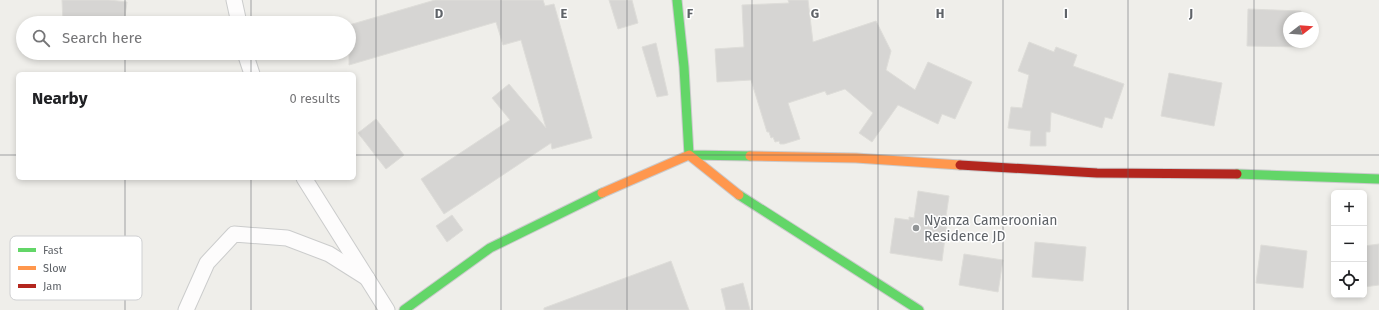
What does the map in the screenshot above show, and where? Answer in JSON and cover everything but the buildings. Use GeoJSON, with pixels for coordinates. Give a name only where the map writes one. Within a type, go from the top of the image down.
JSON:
{"type":"FeatureCollection","features":[{"type":"Feature","properties":{"kind":"street"},"geometry":{"type":"LineString","coordinates":[[234,0],[237,16]]}},
{"type":"Feature","properties":{"kind":"street"},"geometry":{"type":"LineString","coordinates":[[677,0],[684,67],[689,155],[741,196],[919,310]]}},
{"type":"Feature","properties":{"kind":"street"},"geometry":{"type":"LineString","coordinates":[[247,60],[251,72]]}},
{"type":"Feature","properties":{"kind":"street"},"geometry":{"type":"LineString","coordinates":[[404,310],[490,248],[606,190],[689,155],[856,158],[1097,173],[1231,174],[1379,179]]}},
{"type":"Feature","properties":{"kind":"street"},"geometry":{"type":"LineString","coordinates":[[305,180],[387,310]]}},
{"type":"Feature","properties":{"kind":"street"},"geometry":{"type":"LineString","coordinates":[[186,310],[207,263],[234,234],[287,238],[329,254],[367,278]]}},
{"type":"Feature","properties":{"kind":"traffic: fast"},"geometry":{"type":"LineString","coordinates":[[677,0],[684,67],[689,155],[750,156]]}},
{"type":"Feature","properties":{"kind":"traffic: fast"},"geometry":{"type":"LineString","coordinates":[[1237,174],[1379,179]]}},
{"type":"Feature","properties":{"kind":"traffic: fast"},"geometry":{"type":"LineString","coordinates":[[404,310],[490,248],[602,193]]}},
{"type":"Feature","properties":{"kind":"traffic: fast"},"geometry":{"type":"LineString","coordinates":[[739,195],[919,310]]}},
{"type":"Feature","properties":{"kind":"traffic: slow"},"geometry":{"type":"LineString","coordinates":[[602,193],[689,155],[739,195]]}},
{"type":"Feature","properties":{"kind":"traffic: slow"},"geometry":{"type":"LineString","coordinates":[[750,156],[856,158],[960,165]]}},
{"type":"Feature","properties":{"kind":"traffic: jam"},"geometry":{"type":"LineString","coordinates":[[960,165],[1097,173],[1237,174]]}},
{"type":"Feature","properties":{"kind":"place","name":"Nyanza Cameroonian Residence JD"},"geometry":{"type":"Point","coordinates":[916,228]}}]}
